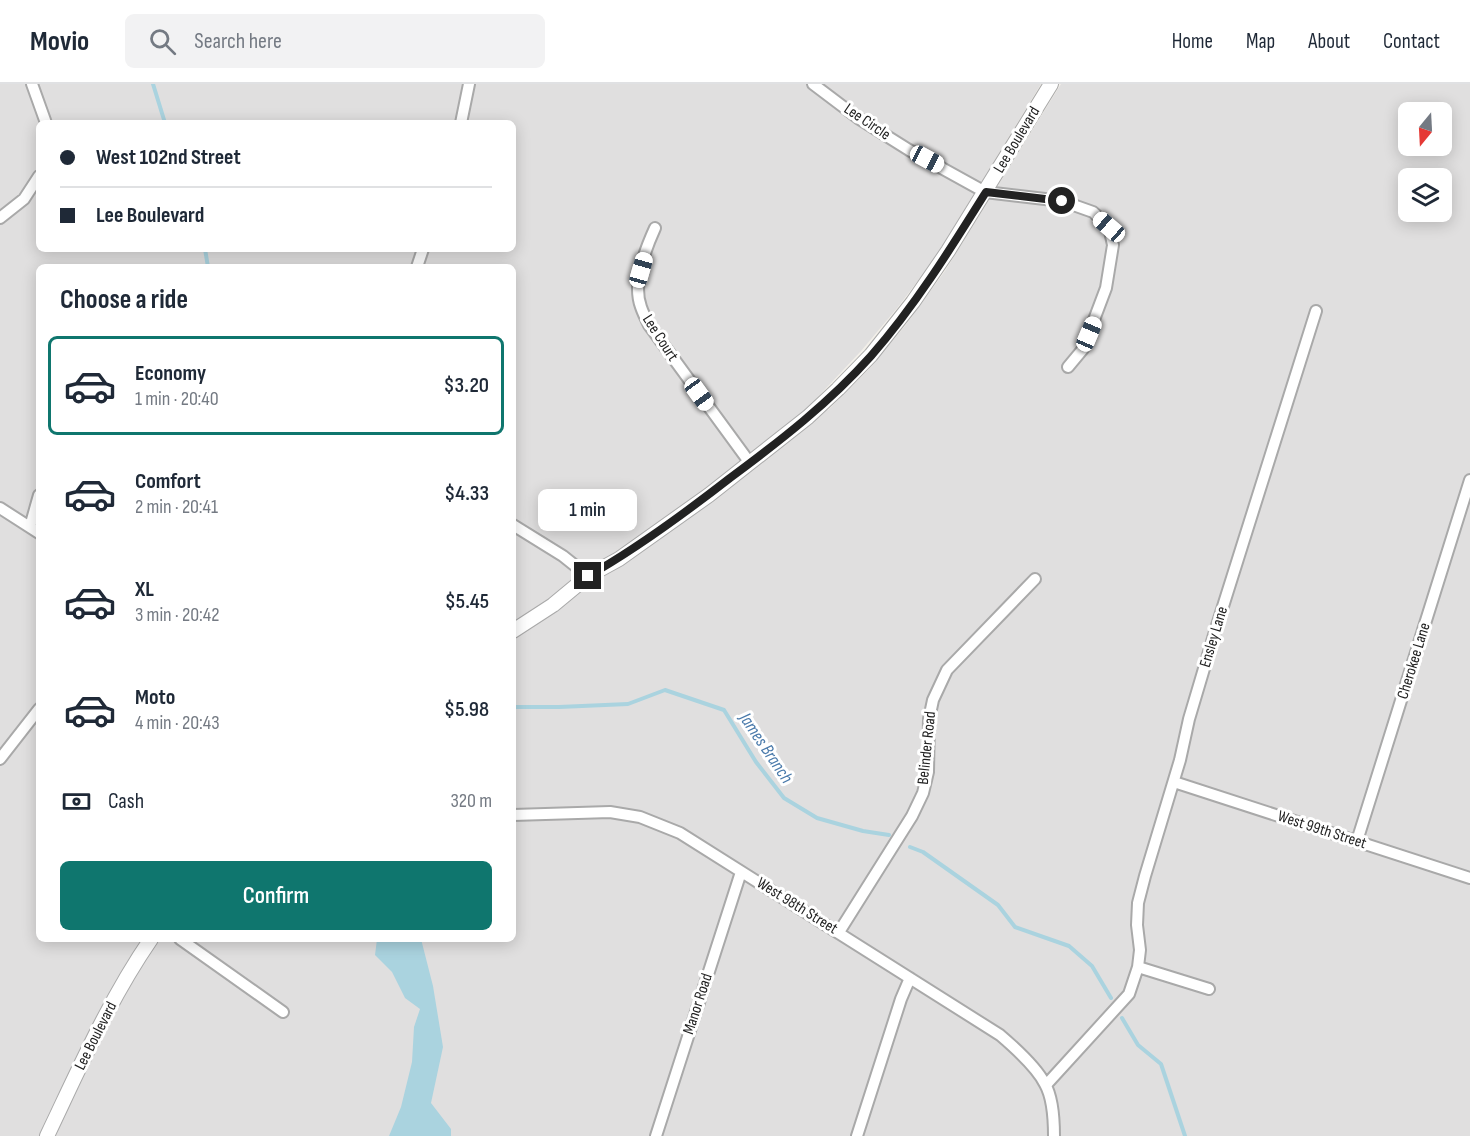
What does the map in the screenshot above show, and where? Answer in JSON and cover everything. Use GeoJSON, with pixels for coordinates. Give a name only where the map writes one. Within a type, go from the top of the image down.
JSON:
{"type":"FeatureCollection","features":[{"type":"Feature","properties":{"kind":"street"},"geometry":{"type":"LineString","coordinates":[[32,84],[45,120]]}},
{"type":"Feature","properties":{"kind":"street"},"geometry":{"type":"LineString","coordinates":[[462,120],[470,84]]}},
{"type":"Feature","properties":{"kind":"street","name":"Lee Circle"},"geometry":{"type":"LineString","coordinates":[[813,84],[909,150],[986,192]]}},
{"type":"Feature","properties":{"kind":"street","name":"Lee Boulevard"},"geometry":{"type":"LineString","coordinates":[[516,629],[553,604],[588,576],[619,559],[750,463],[808,417],[871,355],[943,260],[1051,84]]}},
{"type":"Feature","properties":{"kind":"street"},"geometry":{"type":"LineString","coordinates":[[0,218],[24,199],[36,181]]}},
{"type":"Feature","properties":{"kind":"street"},"geometry":{"type":"LineString","coordinates":[[986,192],[1062,201],[1093,212],[1109,227],[1113,244],[1106,288],[1083,349],[1068,367]]}},
{"type":"Feature","properties":{"kind":"street","name":"Lee Court"},"geometry":{"type":"LineString","coordinates":[[655,228],[641,270],[638,287],[640,306],[649,325],[750,463]]}},
{"type":"Feature","properties":{"kind":"street","name":"Ensley Lane"},"geometry":{"type":"LineString","coordinates":[[1046,1085],[1129,994],[1138,967],[1140,950],[1137,925],[1138,903],[1214,635],[1316,311]]}},
{"type":"Feature","properties":{"kind":"street","name":"Cherokee Lane"},"geometry":{"type":"LineString","coordinates":[[1357,841],[1470,480]]}},
{"type":"Feature","properties":{"kind":"street"},"geometry":{"type":"LineString","coordinates":[[0,508],[34,530]]}},
{"type":"Feature","properties":{"kind":"street"},"geometry":{"type":"LineString","coordinates":[[516,527],[563,556],[588,576]]}},
{"type":"Feature","properties":{"kind":"street","name":"Belinder Road"},"geometry":{"type":"LineString","coordinates":[[839,932],[912,816],[923,793],[928,772],[929,719],[933,700],[947,670],[1035,579]]}},
{"type":"Feature","properties":{"kind":"street"},"geometry":{"type":"LineString","coordinates":[[0,759],[36,714]]}},
{"type":"Feature","properties":{"kind":"street","name":"West 99th Street"},"geometry":{"type":"LineString","coordinates":[[1174,782],[1470,878]]}},
{"type":"Feature","properties":{"kind":"street","name":"West 98th Street"},"geometry":{"type":"LineString","coordinates":[[516,815],[594,811],[640,817],[681,833],[1000,1035],[1015,1048],[1046,1085]]}},
{"type":"Feature","properties":{"kind":"street","name":"Manor Road"},"geometry":{"type":"LineString","coordinates":[[656,1136],[741,872]]}},
{"type":"Feature","properties":{"kind":"street","name":"Lee Boulevard"},"geometry":{"type":"LineString","coordinates":[[47,1136],[95,1037],[149,942]]}},
{"type":"Feature","properties":{"kind":"street"},"geometry":{"type":"LineString","coordinates":[[184,942],[283,1012]]}},
{"type":"Feature","properties":{"kind":"street"},"geometry":{"type":"LineString","coordinates":[[1138,967],[1209,989]]}},
{"type":"Feature","properties":{"kind":"street"},"geometry":{"type":"LineString","coordinates":[[857,1136],[901,999],[910,978]]}},
{"type":"Feature","properties":{"kind":"street"},"geometry":{"type":"LineString","coordinates":[[1046,1085],[1052,1107],[1054,1136]]}},
{"type":"Feature","properties":{"kind":"shaded area"},"geometry":{"type":"Polygon","coordinates":[[[0,84],[1041,84],[935,258],[861,351],[813,402],[828,410],[868,370],[905,326],[945,271],[1061,84],[1470,84],[1470,1136],[0,1136],[0,84]]]}},
{"type":"Feature","properties":{"kind":"water"},"geometry":{"type":"Polygon","coordinates":[[[377,942],[422,942],[433,986],[443,1047],[431,1103],[451,1129],[451,1136],[389,1136],[401,1107],[412,1062],[414,1027],[420,1009],[405,998],[392,972],[375,955],[377,942]]]}},
{"type":"Feature","properties":{"kind":"waterway","name":"James Branch"},"geometry":{"type":"LineString","coordinates":[[153,84],[164,120]]}},
{"type":"Feature","properties":{"kind":"waterway","name":"James Branch"},"geometry":{"type":"LineString","coordinates":[[206,252],[208,264]]}},
{"type":"Feature","properties":{"kind":"waterway","name":"James Branch"},"geometry":{"type":"LineString","coordinates":[[516,707],[628,704],[665,690],[724,710],[756,762],[784,798],[817,818],[863,831],[889,835]]}},
{"type":"Feature","properties":{"kind":"waterway","name":"James Branch"},"geometry":{"type":"LineString","coordinates":[[910,847],[923,852],[998,905],[1015,927],[1069,946],[1092,966],[1111,998]]}},
{"type":"Feature","properties":{"kind":"waterway","name":"James Branch"},"geometry":{"type":"LineString","coordinates":[[1122,1018],[1138,1045],[1161,1064],[1185,1136]]}},
{"type":"Feature","properties":{"kind":"route"},"geometry":{"type":"LineString","coordinates":[[588,576],[619,559],[709,495],[808,417],[838,389],[871,355],[913,302],[986,192],[1062,201]]}}]}
